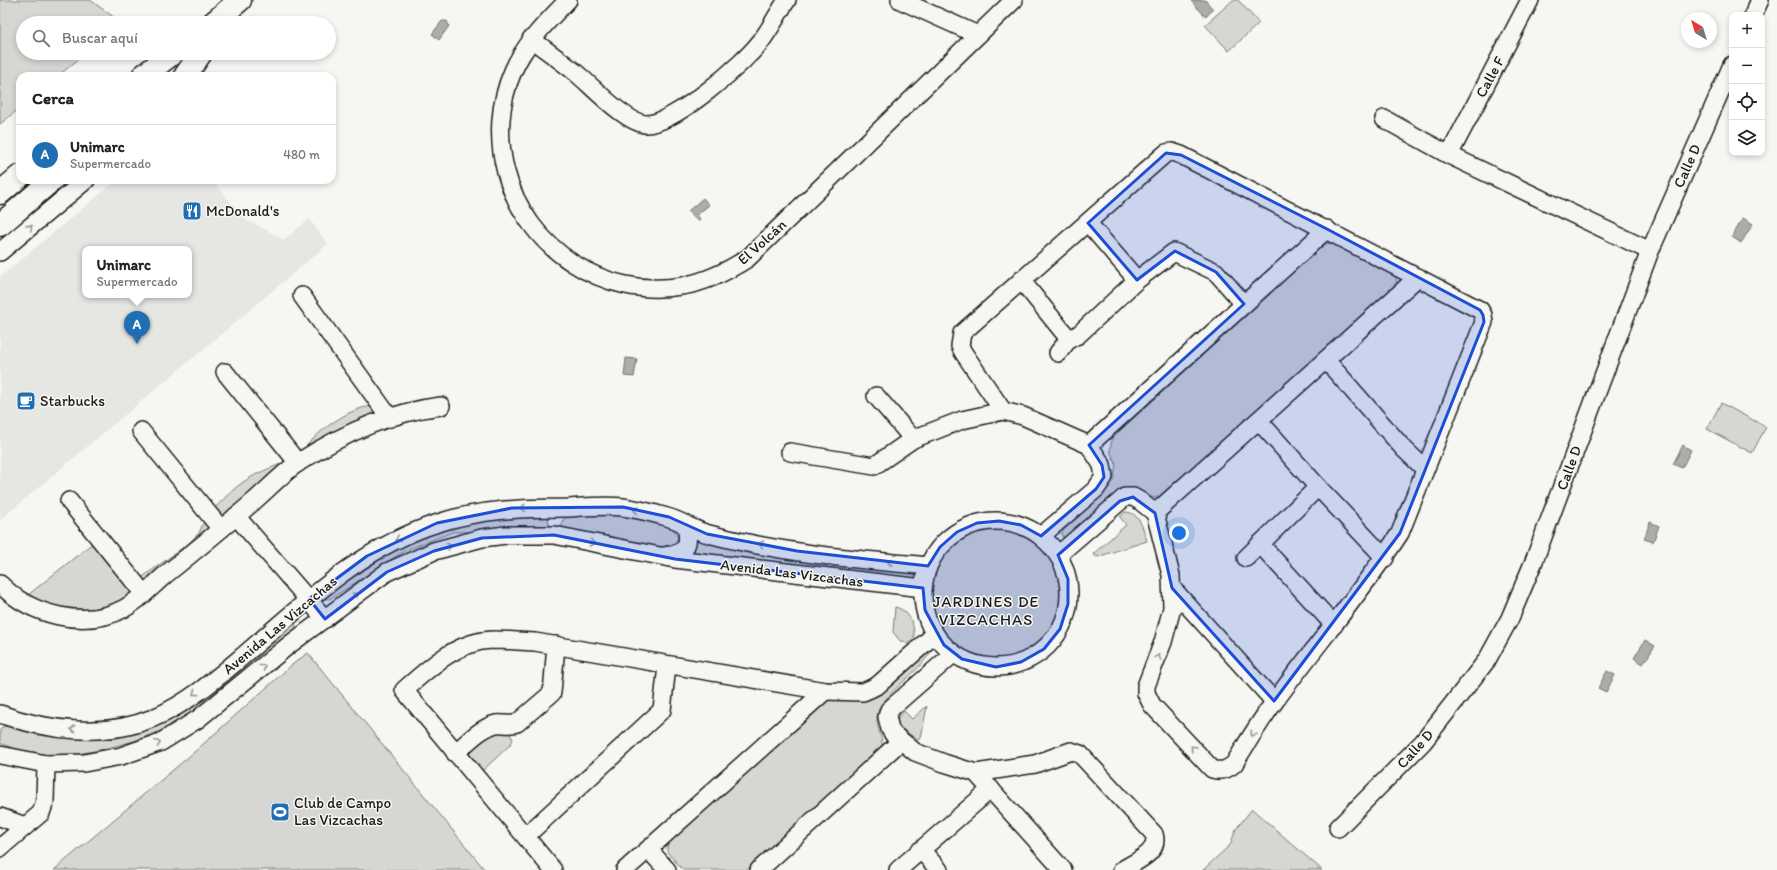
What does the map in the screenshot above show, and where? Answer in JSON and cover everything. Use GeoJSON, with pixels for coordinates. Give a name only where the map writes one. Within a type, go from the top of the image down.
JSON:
{"type":"FeatureCollection","features":[{"type":"Feature","properties":{"kind":"main road"},"geometry":{"type":"LineString","coordinates":[[222,16],[240,1]]}},
{"type":"Feature","properties":{"kind":"main road"},"geometry":{"type":"LineString","coordinates":[[228,16],[240,1]]}},
{"type":"Feature","properties":{"kind":"main road"},"geometry":{"type":"LineString","coordinates":[[147,72],[164,60]]}},
{"type":"Feature","properties":{"kind":"main road"},"geometry":{"type":"LineString","coordinates":[[168,72],[179,60]]}},
{"type":"Feature","properties":{"kind":"main road"},"geometry":{"type":"LineString","coordinates":[[188,72],[196,60]]}},
{"type":"Feature","properties":{"kind":"main road"},"geometry":{"type":"LineString","coordinates":[[0,193],[16,179]]}},
{"type":"Feature","properties":{"kind":"main road"},"geometry":{"type":"LineString","coordinates":[[0,225],[47,184]]}},
{"type":"Feature","properties":{"kind":"street","name":"El Volcán"},"geometry":{"type":"LineString","coordinates":[[568,0],[531,39],[513,72],[502,107],[500,126],[502,151],[508,181],[515,198],[530,224],[546,243],[575,266],[591,274],[620,284],[645,288],[663,288],[699,282],[733,268],[748,258],[1014,0]]}},
{"type":"Feature","properties":{"kind":"street"},"geometry":{"type":"LineString","coordinates":[[531,39],[575,72],[625,115],[645,124],[659,121],[686,107],[717,84],[761,41],[787,0]]}},
{"type":"Feature","properties":{"kind":"street"},"geometry":{"type":"LineString","coordinates":[[900,0],[978,35]]}},
{"type":"Feature","properties":{"kind":"street","name":"Calle F"},"geometry":{"type":"LineString","coordinates":[[1449,155],[1530,0]]}},
{"type":"Feature","properties":{"kind":"street"},"geometry":{"type":"LineString","coordinates":[[1754,12],[1760,0]]}},
{"type":"Feature","properties":{"kind":"street","name":"Calle D"},"geometry":{"type":"LineString","coordinates":[[1338,828],[1424,742],[1487,660],[1510,618],[1534,561],[1650,251],[1729,72]]}},
{"type":"Feature","properties":{"kind":"street"},"geometry":{"type":"LineString","coordinates":[[1384,119],[1449,155],[1650,251]]}},
{"type":"Feature","properties":{"kind":"street"},"geometry":{"type":"LineString","coordinates":[[1003,411],[963,352],[960,339],[966,328],[1088,223],[1166,153],[1172,152],[1327,229],[1480,310],[1483,315],[1484,322],[1400,533],[1384,558],[1274,702],[1234,764],[1222,771],[1212,769],[1152,704],[1146,693],[1146,686],[1163,642],[1172,608],[1171,575],[1155,513],[1133,497],[1125,497],[1058,555]]}},
{"type":"Feature","properties":{"kind":"street"},"geometry":{"type":"LineString","coordinates":[[0,252],[81,184]]}},
{"type":"Feature","properties":{"kind":"street"},"geometry":{"type":"LineString","coordinates":[[1088,223],[1137,280]]}},
{"type":"Feature","properties":{"kind":"street"},"geometry":{"type":"LineString","coordinates":[[1089,445],[1327,229]]}},
{"type":"Feature","properties":{"kind":"street"},"geometry":{"type":"LineString","coordinates":[[1058,353],[1069,339],[1078,335],[1137,280],[1173,252],[1177,252],[1216,272],[1244,304]]}},
{"type":"Feature","properties":{"kind":"street"},"geometry":{"type":"LineString","coordinates":[[1155,513],[1418,278]]}},
{"type":"Feature","properties":{"kind":"street"},"geometry":{"type":"LineString","coordinates":[[1021,280],[1069,339]]}},
{"type":"Feature","properties":{"kind":"street"},"geometry":{"type":"LineString","coordinates":[[302,296],[390,418]]}},
{"type":"Feature","properties":{"kind":"street"},"geometry":{"type":"LineString","coordinates":[[1326,360],[1403,448],[1425,469]]}},
{"type":"Feature","properties":{"kind":"street"},"geometry":{"type":"LineString","coordinates":[[225,372],[298,463]]}},
{"type":"Feature","properties":{"kind":"street"},"geometry":{"type":"LineString","coordinates":[[876,396],[913,439]]}},
{"type":"Feature","properties":{"kind":"street"},"geometry":{"type":"LineString","coordinates":[[0,584],[14,597],[39,610],[74,618],[111,614],[126,608],[298,463],[354,432],[390,418],[420,409],[441,406]]}},
{"type":"Feature","properties":{"kind":"street"},"geometry":{"type":"LineString","coordinates":[[790,452],[874,466],[913,439],[962,420],[1003,411],[1023,416],[1089,445],[1102,464],[1104,477],[1096,489],[1041,536]]}},
{"type":"Feature","properties":{"kind":"street"},"geometry":{"type":"LineString","coordinates":[[1259,421],[1384,558]]}},
{"type":"Feature","properties":{"kind":"street"},"geometry":{"type":"LineString","coordinates":[[141,431],[221,529]]}},
{"type":"Feature","properties":{"kind":"street"},"geometry":{"type":"LineString","coordinates":[[1246,558],[1318,487]]}},
{"type":"Feature","properties":{"kind":"street"},"geometry":{"type":"LineString","coordinates":[[69,501],[144,594]]}},
{"type":"Feature","properties":{"kind":"street","name":"Avenida Las Vizcachas"},"geometry":{"type":"LineString","coordinates":[[0,714],[33,725],[73,730],[114,728],[153,718],[192,696],[227,670],[345,570],[389,543],[437,523],[462,516],[506,509],[623,507],[669,517],[707,534],[797,551],[928,566]]}},
{"type":"Feature","properties":{"kind":"street"},"geometry":{"type":"LineString","coordinates":[[554,535],[548,529],[548,521],[551,514],[562,508]]}},
{"type":"Feature","properties":{"kind":"street"},"geometry":{"type":"LineString","coordinates":[[236,516],[310,599],[325,619]]}},
{"type":"Feature","properties":{"kind":"street"},"geometry":{"type":"LineString","coordinates":[[999,521],[1021,525],[1041,536],[1058,555],[1068,579],[1068,604],[1060,629],[1044,649],[1021,662],[996,667],[971,662],[953,654],[935,634],[925,610],[923,588],[928,566],[940,547],[957,532],[977,523],[999,521]]}},
{"type":"Feature","properties":{"kind":"street","name":"Avenida Las Vizcachas"},"geometry":{"type":"LineString","coordinates":[[661,556],[678,554],[683,551],[689,536],[685,524]]}},
{"type":"Feature","properties":{"kind":"street","name":"Avenida Las Vizcachas"},"geometry":{"type":"LineString","coordinates":[[0,755],[46,764],[84,763],[103,761],[161,742],[198,719],[387,572],[434,550],[459,543],[500,536],[554,535],[661,556],[923,588]]}},
{"type":"Feature","properties":{"kind":"street"},"geometry":{"type":"LineString","coordinates":[[1260,544],[1334,625]]}},
{"type":"Feature","properties":{"kind":"street"},"geometry":{"type":"LineString","coordinates":[[1172,588],[1274,702]]}},
{"type":"Feature","properties":{"kind":"street"},"geometry":{"type":"LineString","coordinates":[[553,870],[404,690],[451,653],[473,643],[491,640],[535,642],[667,666],[825,691],[863,692],[878,685],[935,634]]}},
{"type":"Feature","properties":{"kind":"street"},"geometry":{"type":"LineString","coordinates":[[455,753],[487,727],[497,724],[512,725],[517,723],[552,693],[556,645]]}},
{"type":"Feature","properties":{"kind":"street"},"geometry":{"type":"LineString","coordinates":[[953,654],[889,710],[887,717],[890,729],[901,741],[915,752],[976,773],[1035,764],[1071,752],[1080,754],[1090,763],[1154,834],[1156,841],[1151,852],[1122,870]]}},
{"type":"Feature","properties":{"kind":"street"},"geometry":{"type":"LineString","coordinates":[[526,836],[662,710],[667,666]]}},
{"type":"Feature","properties":{"kind":"street"},"geometry":{"type":"LineString","coordinates":[[625,870],[825,691]]}},
{"type":"Feature","properties":{"kind":"street"},"geometry":{"type":"LineString","coordinates":[[760,870],[901,741]]}},
{"type":"Feature","properties":{"kind":"street"},"geometry":{"type":"LineString","coordinates":[[0,848],[41,813],[45,801],[46,764]]}},
{"type":"Feature","properties":{"kind":"street"},"geometry":{"type":"LineString","coordinates":[[976,773],[1063,870]]}},
{"type":"Feature","properties":{"kind":"street"},"geometry":{"type":"LineString","coordinates":[[898,870],[991,790]]}},
{"type":"Feature","properties":{"kind":"street"},"geometry":{"type":"LineString","coordinates":[[0,817],[25,826]]}},
{"type":"Feature","properties":{"kind":"street"},"geometry":{"type":"LineString","coordinates":[[649,850],[667,870]]}},
{"type":"Feature","properties":{"kind":"street"},"geometry":{"type":"LineString","coordinates":[[921,850],[940,870]]}},
{"type":"Feature","properties":{"kind":"highlighted area"},"geometry":{"type":"Polygon","coordinates":[[[1166,153],[1181,155],[1327,229],[1480,310],[1483,315],[1484,322],[1400,533],[1274,701],[1172,588],[1155,513],[1133,497],[1120,501],[1058,555],[1068,579],[1068,604],[1060,629],[1044,649],[1021,662],[996,667],[962,659],[944,645],[925,610],[923,588],[675,559],[554,535],[482,538],[434,551],[387,572],[325,619],[309,599],[367,556],[437,523],[512,508],[623,507],[669,517],[707,534],[797,551],[928,566],[940,547],[957,532],[977,523],[999,521],[1021,525],[1041,536],[1096,489],[1104,477],[1102,465],[1089,445],[1244,304],[1216,272],[1175,251],[1137,280],[1088,223],[1166,153]]]}},
{"type":"Feature","properties":{"kind":"shaded area"},"geometry":{"type":"Polygon","coordinates":[[[0,0],[90,0],[112,16],[16,16],[16,60],[77,60],[63,72],[16,72],[16,111],[0,124],[0,0]]]}},
{"type":"Feature","properties":{"kind":"shaded area"},"geometry":{"type":"Polygon","coordinates":[[[1205,0],[1213,9],[1206,17],[1191,1],[1205,0]]]}},
{"type":"Feature","properties":{"kind":"shaded area"},"geometry":{"type":"Polygon","coordinates":[[[1233,0],[1238,0],[1259,23],[1229,51],[1205,25],[1233,0]]]}},
{"type":"Feature","properties":{"kind":"shaded area"},"geometry":{"type":"Polygon","coordinates":[[[442,21],[447,21],[449,26],[439,40],[432,34],[442,21]]]}},
{"type":"Feature","properties":{"kind":"shaded area"},"geometry":{"type":"Polygon","coordinates":[[[112,184],[215,184],[248,222],[250,221],[284,240],[309,219],[328,244],[0,520],[0,277],[112,184]]]}},
{"type":"Feature","properties":{"kind":"shaded area"},"geometry":{"type":"Polygon","coordinates":[[[703,198],[709,205],[697,215],[700,219],[697,221],[688,211],[703,198]]]}},
{"type":"Feature","properties":{"kind":"shaded area"},"geometry":{"type":"Polygon","coordinates":[[[1743,218],[1753,224],[1741,243],[1732,237],[1743,218]]]}},
{"type":"Feature","properties":{"kind":"shaded area"},"geometry":{"type":"Polygon","coordinates":[[[1334,243],[1396,277],[1397,288],[1166,495],[1153,498],[1134,489],[1069,536],[1062,537],[1062,532],[1108,489],[1114,477],[1116,464],[1110,451],[1112,438],[1324,244],[1334,243]]]}},
{"type":"Feature","properties":{"kind":"shaded area"},"geometry":{"type":"Polygon","coordinates":[[[626,358],[637,359],[634,377],[624,376],[626,358]]]}},
{"type":"Feature","properties":{"kind":"shaded area"},"geometry":{"type":"Polygon","coordinates":[[[1721,403],[1766,427],[1752,453],[1707,429],[1721,403]]]}},
{"type":"Feature","properties":{"kind":"shaded area"},"geometry":{"type":"Polygon","coordinates":[[[374,406],[379,414],[301,454],[312,440],[326,427],[351,412],[361,408],[374,406]]]}},
{"type":"Feature","properties":{"kind":"shaded area"},"geometry":{"type":"Polygon","coordinates":[[[1683,445],[1691,450],[1682,468],[1673,464],[1683,445]]]}},
{"type":"Feature","properties":{"kind":"shaded area"},"geometry":{"type":"Polygon","coordinates":[[[286,462],[223,520],[215,508],[232,491],[255,475],[286,462]]]}},
{"type":"Feature","properties":{"kind":"shaded area"},"geometry":{"type":"Polygon","coordinates":[[[551,512],[548,521],[552,530],[453,532],[406,550],[330,599],[325,599],[327,595],[402,545],[451,526],[551,512]]]}},
{"type":"Feature","properties":{"kind":"shaded area"},"geometry":{"type":"Polygon","coordinates":[[[1125,512],[1134,515],[1137,518],[1147,541],[1097,557],[1093,554],[1126,525],[1120,517],[1125,512]]]}},
{"type":"Feature","properties":{"kind":"shaded area"},"geometry":{"type":"Polygon","coordinates":[[[602,513],[668,525],[675,531],[678,538],[673,546],[660,550],[562,531],[562,521],[568,516],[602,513]]]}},
{"type":"Feature","properties":{"kind":"shaded area"},"geometry":{"type":"Polygon","coordinates":[[[205,519],[213,528],[144,585],[140,579],[189,543],[199,533],[205,519]]]}},
{"type":"Feature","properties":{"kind":"shaded area"},"geometry":{"type":"Polygon","coordinates":[[[1650,522],[1659,526],[1653,542],[1644,539],[1650,522]]]}},
{"type":"Feature","properties":{"kind":"shaded area"},"geometry":{"type":"Polygon","coordinates":[[[1003,528],[1022,533],[1043,547],[1057,568],[1061,580],[1061,606],[1057,618],[1043,639],[1022,653],[1010,657],[991,658],[972,653],[951,639],[937,618],[933,606],[932,587],[937,568],[951,547],[972,533],[984,529],[1003,528]]]}},
{"type":"Feature","properties":{"kind":"shaded area"},"geometry":{"type":"Polygon","coordinates":[[[689,536],[917,572],[920,575],[915,581],[683,551],[689,536]]]}},
{"type":"Feature","properties":{"kind":"shaded area"},"geometry":{"type":"Polygon","coordinates":[[[94,542],[136,592],[126,600],[112,605],[82,611],[47,606],[28,595],[94,542]]]}},
{"type":"Feature","properties":{"kind":"shaded area"},"geometry":{"type":"Polygon","coordinates":[[[895,607],[904,611],[912,623],[914,638],[907,644],[903,640],[901,642],[893,632],[895,607]]]}},
{"type":"Feature","properties":{"kind":"shaded area"},"geometry":{"type":"Polygon","coordinates":[[[290,623],[295,624],[297,631],[195,712],[171,727],[134,741],[100,750],[59,757],[23,752],[0,743],[0,730],[4,726],[30,731],[133,728],[290,623]]]}},
{"type":"Feature","properties":{"kind":"shaded area"},"geometry":{"type":"Polygon","coordinates":[[[1645,640],[1655,646],[1643,664],[1634,658],[1645,640]]]}},
{"type":"Feature","properties":{"kind":"shaded area"},"geometry":{"type":"Polygon","coordinates":[[[931,651],[918,668],[892,692],[879,709],[877,721],[882,739],[882,747],[747,870],[683,870],[667,852],[668,838],[827,696],[843,695],[919,655],[931,651]]]}},
{"type":"Feature","properties":{"kind":"shaded area","name":"Club de Campo Las Vizcachas"},"geometry":{"type":"Polygon","coordinates":[[[308,653],[485,870],[54,870],[192,754],[293,664],[308,653]]]}},
{"type":"Feature","properties":{"kind":"shaded area"},"geometry":{"type":"Polygon","coordinates":[[[1607,671],[1615,675],[1606,692],[1598,688],[1607,671]]]}},
{"type":"Feature","properties":{"kind":"shaded area"},"geometry":{"type":"Polygon","coordinates":[[[927,706],[921,738],[918,740],[899,727],[897,719],[904,711],[912,719],[927,706]]]}},
{"type":"Feature","properties":{"kind":"shaded area"},"geometry":{"type":"Polygon","coordinates":[[[499,731],[510,734],[513,739],[510,745],[482,771],[468,753],[492,733],[499,731]]]}},
{"type":"Feature","properties":{"kind":"shaded area"},"geometry":{"type":"Polygon","coordinates":[[[1252,809],[1322,870],[1203,870],[1230,845],[1236,829],[1252,809]]]}},
{"type":"Feature","properties":{"kind":"place","name":"McDonald's"},"geometry":{"type":"Point","coordinates":[192,211]}},
{"type":"Feature","properties":{"kind":"place","name":"Unimarc"},"geometry":{"type":"Point","coordinates":[137,344]}},
{"type":"Feature","properties":{"kind":"place","name":"Starbucks"},"geometry":{"type":"Point","coordinates":[26,401]}},
{"type":"Feature","properties":{"kind":"place","name":"Club de Campo Las Vizcachas"},"geometry":{"type":"Point","coordinates":[280,812]}},
{"type":"Feature","properties":{"kind":"district","name":"JARDINES DE VIZCACHAS"},"geometry":{"type":"Point","coordinates":[986,610]}}]}
